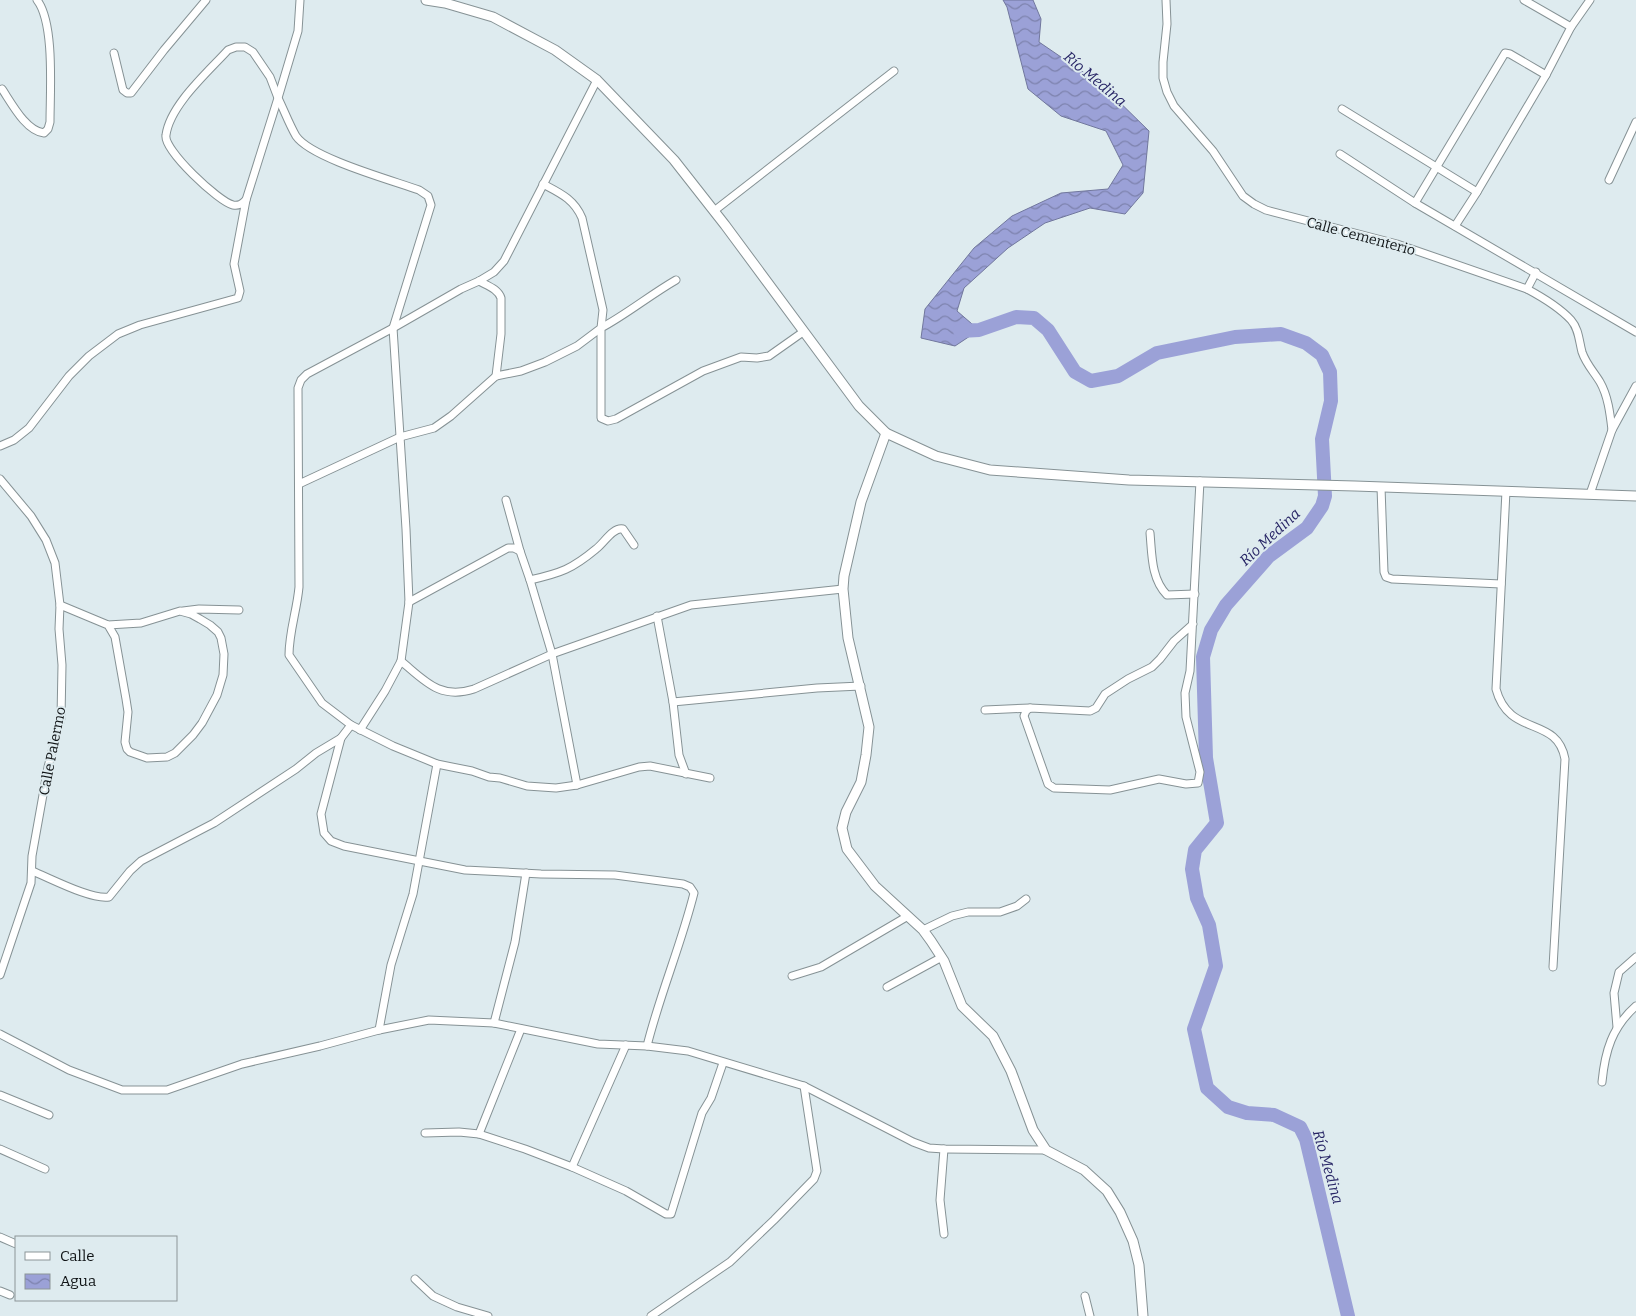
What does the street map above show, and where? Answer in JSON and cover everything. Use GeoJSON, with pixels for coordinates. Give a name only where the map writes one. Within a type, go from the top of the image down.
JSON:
{"type":"FeatureCollection","features":[{"type":"Feature","properties":{"kind":"main road"},"geometry":{"type":"LineString","coordinates":[[426,0],[445,3],[493,17],[555,50],[597,80],[629,111],[674,160],[859,406],[886,433],[936,456],[990,470],[1129,480],[1636,496]]}},
{"type":"Feature","properties":{"kind":"main road"},"geometry":{"type":"LineString","coordinates":[[886,433],[861,502],[844,576],[843,589],[848,638],[861,686],[869,727],[861,782],[846,812],[842,828],[846,849],[875,886],[922,930],[942,957],[962,1006],[994,1036],[1011,1071],[1033,1130],[1046,1150],[1084,1170],[1107,1191],[1116,1205],[1133,1241],[1137,1256],[1144,1316]]}},
{"type":"Feature","properties":{"kind":"street"},"geometry":{"type":"LineString","coordinates":[[2,89],[30,128],[44,133],[48,129],[50,122],[49,32],[44,13],[37,0]]}},
{"type":"Feature","properties":{"kind":"street"},"geometry":{"type":"LineString","coordinates":[[114,53],[123,90],[127,94],[131,93],[206,0]]}},
{"type":"Feature","properties":{"kind":"street"},"geometry":{"type":"LineString","coordinates":[[0,446],[14,440],[29,428],[69,376],[89,356],[118,334],[140,325],[238,298],[240,291],[234,264],[246,200],[298,31],[300,0]]}},
{"type":"Feature","properties":{"kind":"street","name":"Calle Cementerio"},"geometry":{"type":"LineString","coordinates":[[1166,0],[1167,24],[1162,62],[1163,78],[1167,92],[1174,106],[1212,151],[1235,185],[1248,200],[1266,210],[1397,244],[1527,289],[1546,300],[1568,317],[1575,326],[1582,353],[1600,382],[1610,406],[1612,430]]}},
{"type":"Feature","properties":{"kind":"street"},"geometry":{"type":"LineString","coordinates":[[1524,0],[1571,27]]}},
{"type":"Feature","properties":{"kind":"street"},"geometry":{"type":"LineString","coordinates":[[1455,226],[1546,75],[1571,27],[1590,0]]}},
{"type":"Feature","properties":{"kind":"street"},"geometry":{"type":"LineString","coordinates":[[246,200],[240,205],[234,206],[227,203],[194,176],[170,149],[165,140],[176,107],[228,50],[236,47],[245,47],[254,52],[270,77],[297,137],[309,148],[326,157],[419,190],[428,196],[432,205],[392,328],[406,529],[409,602],[401,661],[385,691],[360,730]]}},
{"type":"Feature","properties":{"kind":"street"},"geometry":{"type":"LineString","coordinates":[[1415,203],[1505,53],[1546,75]]}},
{"type":"Feature","properties":{"kind":"street"},"geometry":{"type":"LineString","coordinates":[[714,211],[894,71]]}},
{"type":"Feature","properties":{"kind":"street"},"geometry":{"type":"LineString","coordinates":[[597,80],[504,261],[494,272],[307,374],[301,380],[298,388],[299,587],[289,655],[322,703],[351,725],[437,764],[472,770],[489,777],[500,778],[527,786],[556,788],[577,785],[639,767],[650,766],[710,778]]}},
{"type":"Feature","properties":{"kind":"street"},"geometry":{"type":"LineString","coordinates":[[1342,109],[1477,192]]}},
{"type":"Feature","properties":{"kind":"street"},"geometry":{"type":"LineString","coordinates":[[1609,180],[1636,122]]}},
{"type":"Feature","properties":{"kind":"street"},"geometry":{"type":"LineString","coordinates":[[1340,154],[1415,203],[1636,332]]}},
{"type":"Feature","properties":{"kind":"street"},"geometry":{"type":"LineString","coordinates":[[543,184],[572,201],[578,208],[582,218],[603,310],[601,418],[608,421],[616,419],[703,371],[741,357],[757,358],[769,356],[803,332]]}},
{"type":"Feature","properties":{"kind":"street"},"geometry":{"type":"LineString","coordinates":[[1527,289],[1536,272]]}},
{"type":"Feature","properties":{"kind":"street"},"geometry":{"type":"LineString","coordinates":[[299,484],[400,437],[434,428],[451,416],[496,376],[521,371],[545,362],[577,346],[653,293],[676,280]]}},
{"type":"Feature","properties":{"kind":"street"},"geometry":{"type":"LineString","coordinates":[[480,281],[500,293],[502,298],[501,334],[496,376]]}},
{"type":"Feature","properties":{"kind":"street"},"geometry":{"type":"LineString","coordinates":[[1590,494],[1612,430],[1636,386]]}},
{"type":"Feature","properties":{"kind":"street","name":"Calle Palermo"},"geometry":{"type":"LineString","coordinates":[[0,479],[31,516],[46,540],[55,563],[60,606],[59,629],[62,665],[61,718],[48,767],[32,856],[31,883],[0,975]]}},
{"type":"Feature","properties":{"kind":"street"},"geometry":{"type":"LineString","coordinates":[[1030,708],[1026,710],[1024,716],[1048,784],[1054,788],[1110,790],[1159,779],[1186,784],[1198,783],[1200,772],[1186,717],[1185,693],[1190,671],[1200,481]]}},
{"type":"Feature","properties":{"kind":"street"},"geometry":{"type":"LineString","coordinates":[[1381,487],[1384,572],[1386,577],[1392,579],[1501,584]]}},
{"type":"Feature","properties":{"kind":"street"},"geometry":{"type":"LineString","coordinates":[[1506,491],[1496,681],[1499,698],[1508,713],[1515,718],[1553,735],[1562,746],[1565,759],[1553,967]]}},
{"type":"Feature","properties":{"kind":"street"},"geometry":{"type":"LineString","coordinates":[[506,500],[552,654],[577,785]]}},
{"type":"Feature","properties":{"kind":"street"},"geometry":{"type":"LineString","coordinates":[[530,580],[556,574],[576,565],[620,528],[624,529],[634,545]]}},
{"type":"Feature","properties":{"kind":"street"},"geometry":{"type":"LineString","coordinates":[[1150,533],[1154,569],[1160,588],[1167,595],[1195,594]]}},
{"type":"Feature","properties":{"kind":"street"},"geometry":{"type":"LineString","coordinates":[[409,602],[508,548],[520,551]]}},
{"type":"Feature","properties":{"kind":"street"},"geometry":{"type":"LineString","coordinates":[[401,661],[431,686],[450,692],[461,693],[552,654],[691,605],[843,589]]}},
{"type":"Feature","properties":{"kind":"street"},"geometry":{"type":"LineString","coordinates":[[60,606],[108,625],[141,623],[180,611],[199,608],[239,610]]}},
{"type":"Feature","properties":{"kind":"street"},"geometry":{"type":"LineString","coordinates":[[108,625],[115,638],[128,712],[127,749],[130,752],[147,758],[167,757],[175,753],[202,723],[217,696],[223,675],[224,654],[218,632],[200,619],[180,611]]}},
{"type":"Feature","properties":{"kind":"street"},"geometry":{"type":"LineString","coordinates":[[657,616],[673,702],[678,755],[686,774]]}},
{"type":"Feature","properties":{"kind":"street"},"geometry":{"type":"LineString","coordinates":[[985,710],[1030,708],[1090,711],[1096,708],[1105,694],[1128,679],[1152,667],[1174,641],[1193,624]]}},
{"type":"Feature","properties":{"kind":"street"},"geometry":{"type":"LineString","coordinates":[[673,702],[817,688],[861,686]]}},
{"type":"Feature","properties":{"kind":"street"},"geometry":{"type":"LineString","coordinates":[[351,725],[342,738],[322,814],[324,833],[331,841],[344,846],[466,870],[526,874],[615,875],[683,884],[690,887],[694,893],[686,925],[655,1012],[647,1046]]}},
{"type":"Feature","properties":{"kind":"street"},"geometry":{"type":"LineString","coordinates":[[32,871],[86,893],[102,898],[109,897],[130,871],[141,861],[214,823],[296,769],[328,745],[342,738]]}},
{"type":"Feature","properties":{"kind":"street"},"geometry":{"type":"LineString","coordinates":[[380,1030],[391,966],[413,894],[437,764]]}},
{"type":"Feature","properties":{"kind":"street"},"geometry":{"type":"LineString","coordinates":[[494,1023],[515,942],[526,874]]}},
{"type":"Feature","properties":{"kind":"street"},"geometry":{"type":"LineString","coordinates":[[922,930],[952,916],[968,912],[1000,912],[1017,906],[1026,899]]}},
{"type":"Feature","properties":{"kind":"street"},"geometry":{"type":"LineString","coordinates":[[792,976],[821,967],[908,916]]}},
{"type":"Feature","properties":{"kind":"street"},"geometry":{"type":"LineString","coordinates":[[887,987],[942,957]]}},
{"type":"Feature","properties":{"kind":"street"},"geometry":{"type":"LineString","coordinates":[[1617,1027],[1614,993],[1619,972],[1636,957]]}},
{"type":"Feature","properties":{"kind":"street"},"geometry":{"type":"LineString","coordinates":[[1602,1082],[1604,1059],[1617,1027],[1636,1006]]}},
{"type":"Feature","properties":{"kind":"street"},"geometry":{"type":"LineString","coordinates":[[0,1034],[69,1070],[122,1090],[167,1090],[242,1064],[428,1020],[494,1023],[598,1044],[647,1046],[688,1051],[804,1086],[913,1142],[929,1148],[1046,1150]]}},
{"type":"Feature","properties":{"kind":"street"},"geometry":{"type":"LineString","coordinates":[[479,1134],[521,1029]]}},
{"type":"Feature","properties":{"kind":"street"},"geometry":{"type":"LineString","coordinates":[[572,1166],[626,1045]]}},
{"type":"Feature","properties":{"kind":"street"},"geometry":{"type":"LineString","coordinates":[[425,1133],[459,1132],[479,1134],[572,1166],[626,1191],[666,1214],[671,1214],[702,1113],[711,1098],[723,1063]]}},
{"type":"Feature","properties":{"kind":"street"},"geometry":{"type":"LineString","coordinates":[[651,1316],[730,1262],[814,1179],[817,1171],[804,1086]]}},
{"type":"Feature","properties":{"kind":"street"},"geometry":{"type":"LineString","coordinates":[[0,1095],[49,1115]]}},
{"type":"Feature","properties":{"kind":"street"},"geometry":{"type":"LineString","coordinates":[[0,1149],[45,1169]]}},
{"type":"Feature","properties":{"kind":"street"},"geometry":{"type":"LineString","coordinates":[[944,1149],[940,1200],[944,1234]]}},
{"type":"Feature","properties":{"kind":"street"},"geometry":{"type":"LineString","coordinates":[[0,1237],[15,1244]]}},
{"type":"Feature","properties":{"kind":"street"},"geometry":{"type":"LineString","coordinates":[[415,1279],[433,1296],[488,1316]]}},
{"type":"Feature","properties":{"kind":"street"},"geometry":{"type":"LineString","coordinates":[[0,1291],[10,1295]]}},
{"type":"Feature","properties":{"kind":"street"},"geometry":{"type":"LineString","coordinates":[[1085,1296],[1090,1316]]}},
{"type":"Feature","properties":{"kind":"water"},"geometry":{"type":"Polygon","coordinates":[[[1003,0],[1033,0],[1041,19],[1039,42],[1102,85],[1149,131],[1143,193],[1125,214],[1090,208],[1045,223],[1008,248],[964,288],[957,311],[979,330],[955,346],[921,338],[925,309],[974,248],[1012,216],[1061,193],[1108,189],[1123,165],[1106,131],[1061,116],[1028,89],[1007,7],[1003,0]]]}},
{"type":"Feature","properties":{"kind":"waterway","name":"Río Medina"},"geometry":{"type":"LineString","coordinates":[[960,331],[979,330],[1016,317],[1034,318],[1048,330],[1075,372],[1091,381],[1118,376],[1157,353],[1235,337],[1281,334],[1306,343],[1322,355],[1330,372],[1331,401],[1322,439],[1325,496],[1322,506],[1307,528],[1269,556],[1226,605],[1211,630],[1203,657],[1206,758],[1217,823],[1195,850],[1192,869],[1197,898],[1209,925],[1216,966],[1194,1029],[1207,1088],[1228,1107],[1247,1113],[1274,1115],[1300,1127],[1306,1139],[1348,1316]]}}]}
